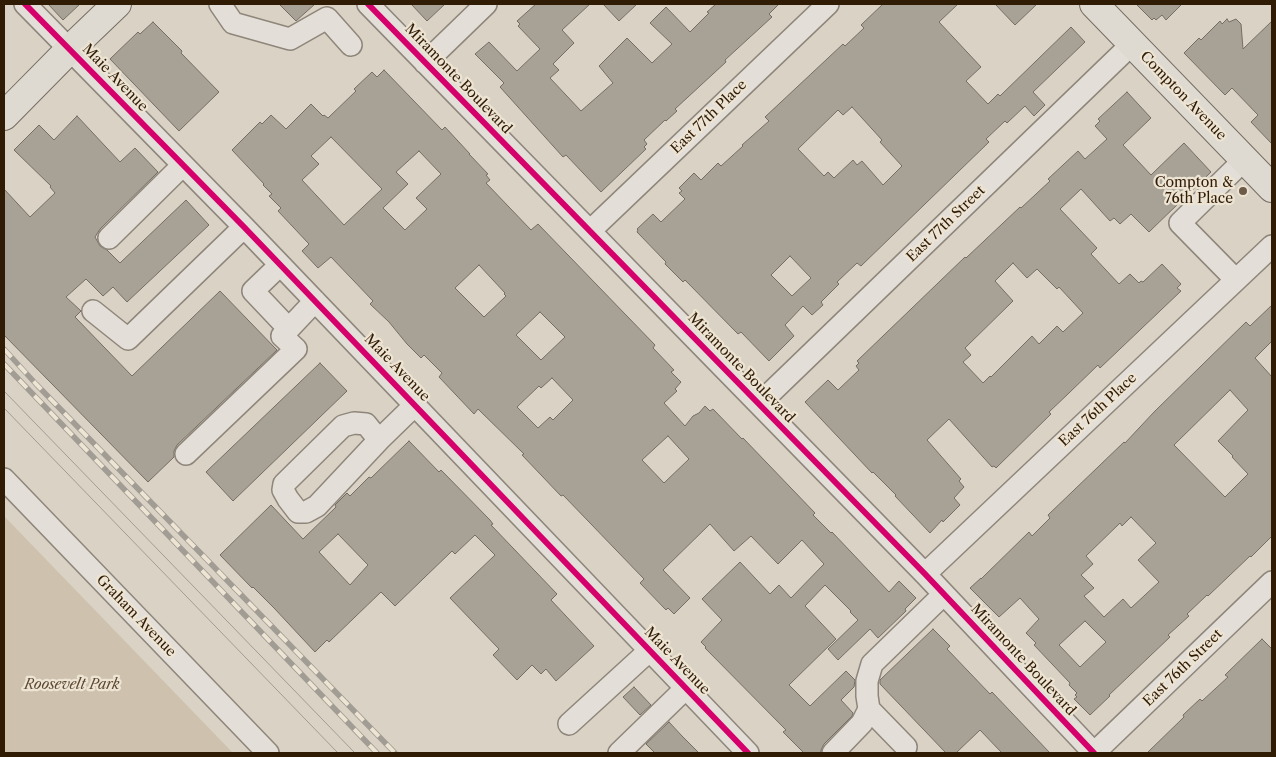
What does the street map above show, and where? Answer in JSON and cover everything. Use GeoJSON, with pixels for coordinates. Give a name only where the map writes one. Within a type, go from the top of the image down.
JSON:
{"type":"FeatureCollection","features":[{"type":"Feature","properties":{"kind":"main road"},"geometry":{"type":"LineString","coordinates":[[4,116],[117,4]]}},
{"type":"Feature","properties":{"kind":"main road","name":"Compton Avenue"},"geometry":{"type":"LineString","coordinates":[[1094,4],[1272,188]]}},
{"type":"Feature","properties":{"kind":"street","name":"Maie Avenue"},"geometry":{"type":"LineString","coordinates":[[25,4],[244,227],[748,753]]}},
{"type":"Feature","properties":{"kind":"street"},"geometry":{"type":"LineString","coordinates":[[220,4],[233,23],[290,39],[327,18],[351,45]]}},
{"type":"Feature","properties":{"kind":"street","name":"Miramonte Boulevard"},"geometry":{"type":"LineString","coordinates":[[368,4],[925,574],[1094,753]]}},
{"type":"Feature","properties":{"kind":"street"},"geometry":{"type":"LineString","coordinates":[[425,63],[486,4]]}},
{"type":"Feature","properties":{"kind":"street","name":"East 77th Place"},"geometry":{"type":"LineString","coordinates":[[590,231],[828,4]]}},
{"type":"Feature","properties":{"kind":"street","name":"East 77th Street"},"geometry":{"type":"LineString","coordinates":[[759,404],[1132,43]]}},
{"type":"Feature","properties":{"kind":"street"},"geometry":{"type":"LineString","coordinates":[[1236,280],[1180,222],[1245,159]]}},
{"type":"Feature","properties":{"kind":"street"},"geometry":{"type":"LineString","coordinates":[[109,238],[183,165]]}},
{"type":"Feature","properties":{"kind":"street"},"geometry":{"type":"LineString","coordinates":[[93,311],[128,339],[244,227]]}},
{"type":"Feature","properties":{"kind":"street","name":"East 76th Place"},"geometry":{"type":"LineString","coordinates":[[925,574],[1272,246]]}},
{"type":"Feature","properties":{"kind":"street"},"geometry":{"type":"LineString","coordinates":[[280,265],[252,291],[288,329]]}},
{"type":"Feature","properties":{"kind":"street"},"geometry":{"type":"LineString","coordinates":[[186,454],[296,349],[282,336],[315,301]]}},
{"type":"Feature","properties":{"kind":"street"},"geometry":{"type":"LineString","coordinates":[[380,440],[366,424],[354,423],[343,426],[284,484],[284,490],[288,499],[298,512],[306,512],[317,506],[415,405]]}},
{"type":"Feature","properties":{"kind":"street","name":"Graham Avenue"},"geometry":{"type":"LineString","coordinates":[[4,479],[268,753]]}},
{"type":"Feature","properties":{"kind":"street","name":"East 76th Street"},"geometry":{"type":"LineString","coordinates":[[1094,753],[1272,582]]}},
{"type":"Feature","properties":{"kind":"street"},"geometry":{"type":"LineString","coordinates":[[833,753],[862,723],[869,709],[867,681],[872,664],[944,594]]}},
{"type":"Feature","properties":{"kind":"street"},"geometry":{"type":"LineString","coordinates":[[569,724],[650,650]]}},
{"type":"Feature","properties":{"kind":"street"},"geometry":{"type":"LineString","coordinates":[[619,753],[686,688]]}},
{"type":"Feature","properties":{"kind":"street"},"geometry":{"type":"LineString","coordinates":[[869,709],[906,747]]}},
{"type":"Feature","properties":{"kind":"green space","name":"Roosevelt Park"},"geometry":{"type":"Polygon","coordinates":[[[4,516],[233,753],[4,753],[4,516]]]}},
{"type":"Feature","properties":{"kind":"building"},"geometry":{"type":"Polygon","coordinates":[[[48,4],[80,4],[63,20],[48,4]]]}},
{"type":"Feature","properties":{"kind":"building"},"geometry":{"type":"Polygon","coordinates":[[[279,4],[315,4],[296,21],[279,4]]]}},
{"type":"Feature","properties":{"kind":"building"},"geometry":{"type":"Polygon","coordinates":[[[411,4],[445,4],[427,21],[411,4]]]}},
{"type":"Feature","properties":{"kind":"building"},"geometry":{"type":"Polygon","coordinates":[[[536,4],[590,4],[562,30],[574,43],[553,64],[559,70],[550,78],[581,111],[613,83],[599,66],[627,38],[652,63],[672,44],[650,23],[666,7],[690,32],[716,4],[779,4],[769,14],[772,17],[675,109],[677,111],[644,140],[647,144],[644,147],[646,149],[601,192],[566,155],[563,157],[500,87],[504,83],[475,54],[489,42],[517,71],[540,49],[518,26],[520,24],[517,21],[536,4]]]}},
{"type":"Feature","properties":{"kind":"building"},"geometry":{"type":"Polygon","coordinates":[[[603,4],[637,4],[619,21],[603,4]]]}},
{"type":"Feature","properties":{"kind":"building"},"geometry":{"type":"Polygon","coordinates":[[[883,4],[958,4],[939,22],[981,67],[966,81],[988,104],[998,94],[1000,96],[1071,27],[1085,42],[1033,92],[1045,105],[1034,116],[1025,106],[1007,123],[1005,121],[986,139],[989,142],[861,266],[857,263],[837,282],[839,284],[821,302],[823,305],[812,315],[803,306],[785,325],[794,336],[769,361],[741,332],[738,334],[685,280],[683,282],[665,264],[666,262],[637,232],[637,229],[653,214],[661,222],[685,199],[679,193],[682,191],[679,188],[694,173],[701,180],[718,163],[721,166],[769,121],[765,117],[843,44],[845,46],[864,28],[861,25],[883,4]],[[852,107],[843,115],[838,110],[798,149],[824,176],[828,172],[834,178],[853,160],[857,165],[862,161],[883,185],[902,166],[880,142],[882,140],[852,107]],[[790,256],[771,275],[792,296],[811,278],[790,256]]]}},
{"type":"Feature","properties":{"kind":"building"},"geometry":{"type":"Polygon","coordinates":[[[995,4],[1037,4],[1015,25],[995,4]]]}},
{"type":"Feature","properties":{"kind":"building"},"geometry":{"type":"Polygon","coordinates":[[[1136,4],[1182,4],[1166,20],[1162,15],[1156,20],[1154,18],[1152,20],[1136,4]]]}},
{"type":"Feature","properties":{"kind":"building"},"geometry":{"type":"Polygon","coordinates":[[[1227,19],[1229,22],[1236,19],[1241,24],[1243,49],[1272,21],[1272,144],[1251,122],[1258,115],[1232,88],[1225,95],[1184,53],[1199,38],[1201,40],[1220,21],[1222,24],[1227,19]]]}},
{"type":"Feature","properties":{"kind":"building"},"geometry":{"type":"Polygon","coordinates":[[[153,22],[219,92],[179,131],[110,59],[138,32],[140,34],[153,22]]]}},
{"type":"Feature","properties":{"kind":"building"},"geometry":{"type":"Polygon","coordinates":[[[384,70],[442,130],[445,127],[488,174],[486,175],[490,180],[486,183],[531,230],[538,224],[655,345],[653,348],[674,370],[671,372],[681,382],[675,389],[677,391],[664,403],[685,426],[705,406],[710,411],[713,409],[743,438],[815,513],[813,515],[832,532],[889,592],[899,581],[916,598],[905,609],[906,611],[878,638],[870,629],[838,660],[828,649],[858,620],[825,585],[805,606],[836,639],[789,685],[810,706],[846,671],[855,680],[854,687],[841,700],[853,713],[852,716],[824,744],[821,753],[804,753],[783,732],[786,730],[701,642],[722,620],[702,599],[740,562],[770,594],[779,585],[791,598],[824,564],[802,540],[778,564],[751,536],[734,551],[710,524],[663,570],[690,598],[674,614],[668,608],[666,610],[640,583],[644,579],[478,409],[474,414],[439,377],[442,373],[424,355],[421,358],[407,344],[389,322],[370,304],[373,301],[331,257],[318,268],[302,251],[309,244],[278,211],[281,208],[269,196],[272,194],[264,184],[232,150],[260,122],[262,124],[271,115],[286,129],[311,104],[323,116],[328,118],[356,91],[354,89],[372,72],[377,77],[384,70]],[[331,137],[311,156],[319,164],[302,180],[344,225],[382,189],[331,137]],[[419,151],[396,172],[408,184],[383,208],[405,230],[427,209],[416,198],[441,174],[419,151]],[[479,265],[455,288],[484,317],[506,296],[479,265]],[[540,312],[516,335],[541,360],[565,337],[540,312]],[[552,378],[541,388],[539,386],[517,407],[538,428],[550,417],[553,420],[573,400],[552,378]],[[668,436],[642,460],[664,483],[689,459],[668,436]]]}},
{"type":"Feature","properties":{"kind":"building"},"geometry":{"type":"Polygon","coordinates":[[[1127,92],[1151,118],[1123,145],[1151,175],[1184,143],[1211,172],[1149,232],[1131,214],[1120,224],[1114,218],[1110,221],[1081,189],[1060,209],[1097,248],[1091,254],[1119,284],[1130,274],[1139,283],[1143,282],[1162,264],[1181,284],[1177,288],[1181,291],[1100,368],[1098,365],[1049,412],[1051,414],[996,468],[992,467],[949,419],[927,440],[961,479],[959,481],[964,487],[954,498],[960,505],[930,533],[896,495],[872,473],[805,402],[828,380],[838,390],[859,370],[856,366],[859,363],[857,361],[965,257],[1050,181],[1048,179],[1078,151],[1085,159],[1107,139],[1095,126],[1100,121],[1098,119],[1127,92]],[[1013,263],[995,281],[1013,301],[965,348],[971,355],[963,362],[983,383],[1032,336],[1039,344],[1057,326],[1063,332],[1083,313],[1059,287],[1057,289],[1037,269],[1027,278],[1013,263]]]}},
{"type":"Feature","properties":{"kind":"building"},"geometry":{"type":"Polygon","coordinates":[[[77,116],[120,162],[135,148],[158,172],[100,229],[95,237],[100,246],[120,263],[186,200],[209,225],[127,302],[113,287],[103,296],[86,279],[66,297],[81,311],[75,317],[132,376],[220,291],[277,350],[177,445],[174,457],[148,482],[4,335],[4,189],[30,217],[55,193],[51,186],[14,150],[39,125],[54,140],[77,116]]]}},
{"type":"Feature","properties":{"kind":"building"},"geometry":{"type":"Polygon","coordinates":[[[1272,305],[1272,341],[1255,358],[1272,377],[1272,536],[1187,614],[1189,616],[1168,635],[1170,637],[1090,715],[1074,699],[1077,697],[1075,695],[1077,693],[1069,685],[1070,683],[1034,645],[1036,643],[1026,633],[1039,619],[1020,598],[999,617],[970,588],[1029,532],[1032,536],[1050,518],[1048,515],[1125,443],[1246,322],[1250,326],[1272,305]],[[1230,390],[1174,445],[1225,497],[1248,474],[1218,441],[1248,410],[1230,390]],[[1131,517],[1122,526],[1120,523],[1086,556],[1093,564],[1081,575],[1094,588],[1084,596],[1104,617],[1123,599],[1131,608],[1159,582],[1138,560],[1156,543],[1131,517]],[[1085,621],[1059,645],[1080,667],[1106,642],[1085,621]]]}},
{"type":"Feature","properties":{"kind":"building"},"geometry":{"type":"Polygon","coordinates":[[[320,363],[347,391],[233,501],[206,472],[320,363]]]}},
{"type":"Feature","properties":{"kind":"building"},"geometry":{"type":"Polygon","coordinates":[[[409,441],[439,472],[441,470],[490,520],[493,524],[491,525],[557,594],[551,600],[594,646],[556,681],[546,669],[541,674],[532,665],[517,680],[493,655],[499,649],[450,598],[495,555],[475,535],[455,554],[452,551],[395,606],[381,592],[329,642],[327,640],[315,652],[220,555],[271,505],[303,539],[336,507],[335,505],[347,493],[350,496],[369,477],[371,478],[409,441]],[[338,534],[319,552],[350,585],[368,565],[338,534]]]}},
{"type":"Feature","properties":{"kind":"building"},"geometry":{"type":"Polygon","coordinates":[[[933,629],[950,646],[947,649],[990,694],[992,692],[1050,753],[1002,753],[980,730],[956,753],[946,753],[880,684],[880,680],[933,629]]]}},
{"type":"Feature","properties":{"kind":"building"},"geometry":{"type":"Polygon","coordinates":[[[1262,639],[1272,649],[1272,753],[1147,753],[1200,699],[1202,701],[1228,677],[1225,675],[1262,639]]]}},
{"type":"Feature","properties":{"kind":"building"},"geometry":{"type":"Polygon","coordinates":[[[634,687],[651,705],[640,715],[623,697],[634,687]]]}},
{"type":"Feature","properties":{"kind":"building"},"geometry":{"type":"Polygon","coordinates":[[[669,722],[699,753],[655,753],[646,744],[669,722]]]}},
{"type":"Feature","properties":{"kind":"tram line"},"geometry":{"type":"LineString","coordinates":[[4,391],[355,753]]}},
{"type":"Feature","properties":{"kind":"tram line"},"geometry":{"type":"LineString","coordinates":[[4,408],[338,753]]}},
{"type":"Feature","properties":{"kind":"railway"},"geometry":{"type":"LineString","coordinates":[[4,349],[395,753]]}},
{"type":"Feature","properties":{"kind":"railway"},"geometry":{"type":"LineString","coordinates":[[4,364],[377,753]]}},
{"type":"Feature","properties":{"kind":"cycle path"},"geometry":{"type":"LineString","coordinates":[[25,4],[244,227],[748,753]]}},
{"type":"Feature","properties":{"kind":"cycle path"},"geometry":{"type":"LineString","coordinates":[[368,4],[925,574],[1094,753]]}},
{"type":"Feature","properties":{"kind":"place","name":"Compton & 76th Place"},"geometry":{"type":"Point","coordinates":[1243,191]}}]}
